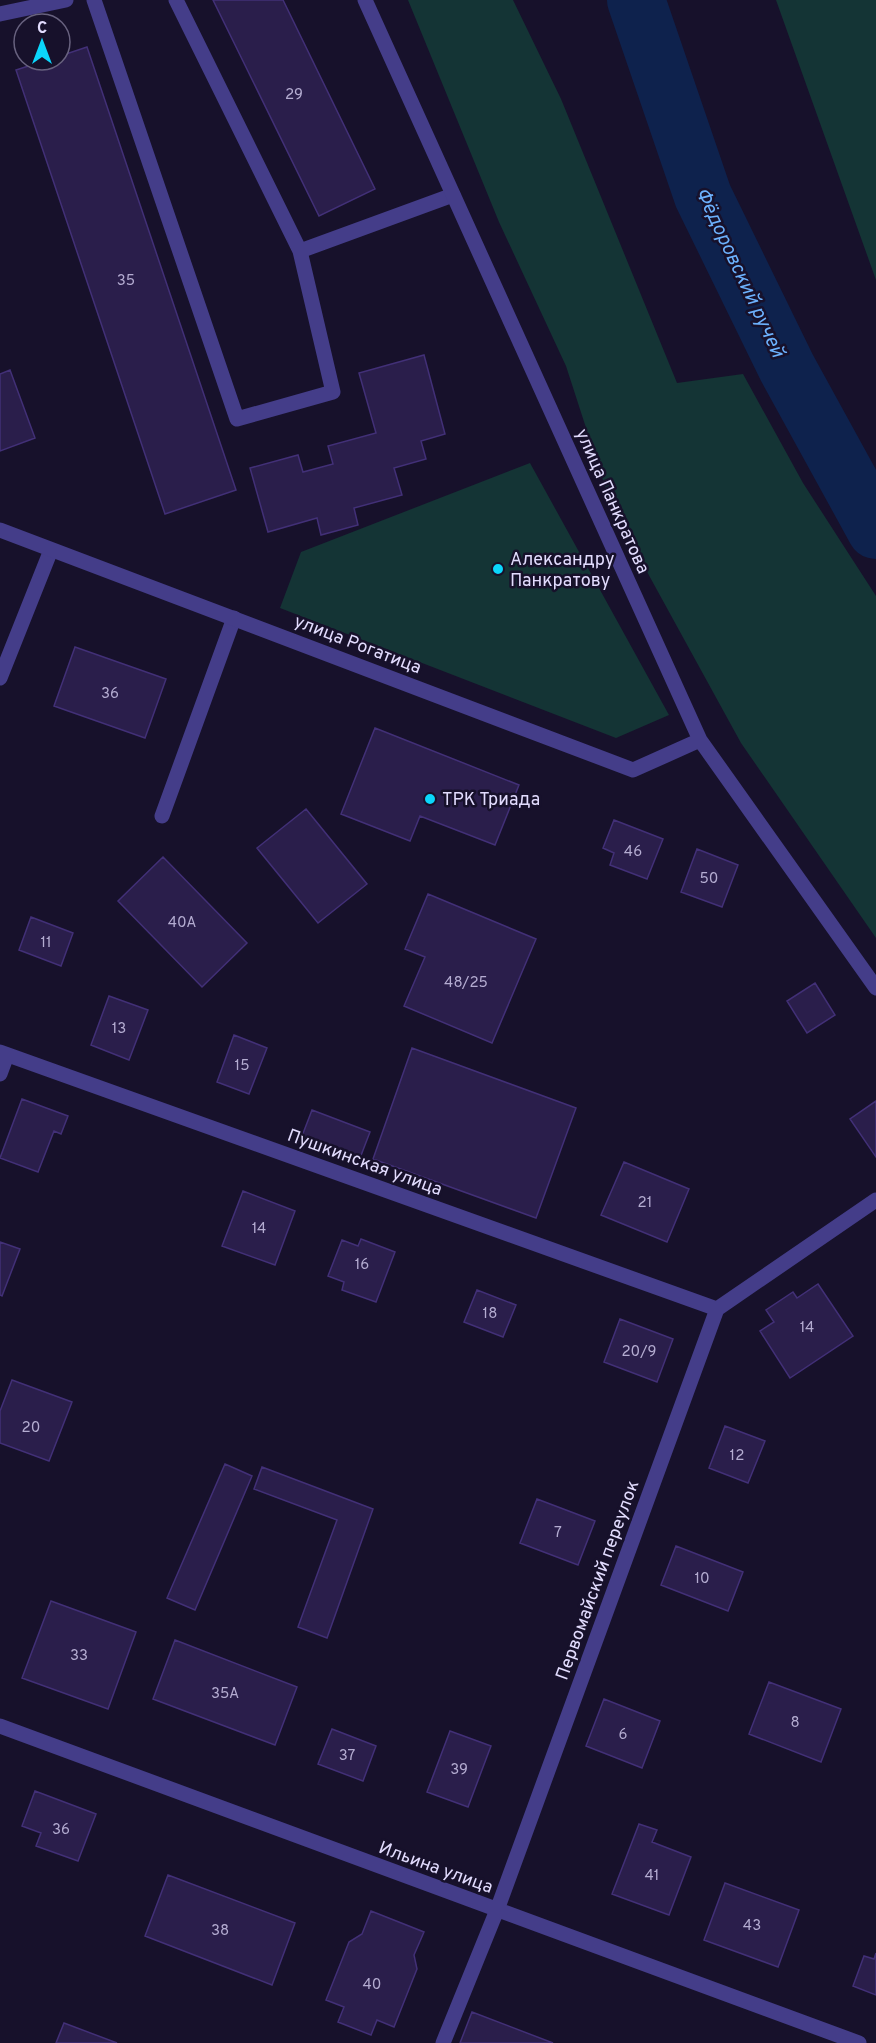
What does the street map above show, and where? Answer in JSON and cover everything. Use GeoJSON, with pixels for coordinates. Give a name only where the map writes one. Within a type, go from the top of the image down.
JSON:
{"type":"FeatureCollection","features":[{"type":"Feature","properties":{"kind":"street"},"geometry":{"type":"LineString","coordinates":[[0,14],[44,2],[66,0]]}},
{"type":"Feature","properties":{"kind":"street"},"geometry":{"type":"LineString","coordinates":[[94,0],[237,419],[333,392],[300,251],[176,0]]}},
{"type":"Feature","properties":{"kind":"street","name":"улица Панкратова"},"geometry":{"type":"LineString","coordinates":[[365,0],[700,741],[876,988]]}},
{"type":"Feature","properties":{"kind":"street"},"geometry":{"type":"LineString","coordinates":[[300,251],[453,195]]}},
{"type":"Feature","properties":{"kind":"street","name":"улица Рогатица"},"geometry":{"type":"LineString","coordinates":[[0,530],[633,770],[700,741]]}},
{"type":"Feature","properties":{"kind":"street"},"geometry":{"type":"LineString","coordinates":[[0,678],[51,550]]}},
{"type":"Feature","properties":{"kind":"street"},"geometry":{"type":"LineString","coordinates":[[162,816],[234,618]]}},
{"type":"Feature","properties":{"kind":"street"},"geometry":{"type":"LineString","coordinates":[[0,1074],[3,1053]]}},
{"type":"Feature","properties":{"kind":"street","name":"Пушкинская улица"},"geometry":{"type":"LineString","coordinates":[[3,1053],[717,1310]]}},
{"type":"Feature","properties":{"kind":"street"},"geometry":{"type":"LineString","coordinates":[[717,1310],[876,1200]]}},
{"type":"Feature","properties":{"kind":"street","name":"Первомайский переулок"},"geometry":{"type":"LineString","coordinates":[[443,2043],[497,1910],[717,1310]]}},
{"type":"Feature","properties":{"kind":"street","name":"Ильина улица"},"geometry":{"type":"LineString","coordinates":[[0,1726],[859,2043]]}},
{"type":"Feature","properties":{"kind":"green space"},"geometry":{"type":"Polygon","coordinates":[[[408,0],[513,0],[561,99],[677,383],[743,374],[803,483],[876,596],[876,938],[741,743],[612,508],[566,366],[499,222],[408,0]]]}},
{"type":"Feature","properties":{"kind":"green space"},"geometry":{"type":"Polygon","coordinates":[[[776,0],[876,0],[876,280],[776,0]]]}},
{"type":"Feature","properties":{"kind":"green space"},"geometry":{"type":"Polygon","coordinates":[[[530,463],[669,715],[616,738],[280,608],[301,552],[530,463]]]}},
{"type":"Feature","properties":{"kind":"building"},"geometry":{"type":"Polygon","coordinates":[[[213,0],[283,0],[375,189],[319,216],[213,0]]]}},
{"type":"Feature","properties":{"kind":"building"},"geometry":{"type":"Polygon","coordinates":[[[87,47],[236,490],[165,514],[17,72],[72,72],[72,52],[87,47]]]}},
{"type":"Feature","properties":{"kind":"building"},"geometry":{"type":"Polygon","coordinates":[[[424,355],[445,434],[421,441],[426,459],[394,468],[402,495],[354,508],[358,525],[321,535],[317,518],[268,532],[250,468],[298,455],[303,472],[333,464],[328,446],[376,433],[359,373],[424,355]]]}},
{"type":"Feature","properties":{"kind":"building"},"geometry":{"type":"Polygon","coordinates":[[[10,370],[35,438],[0,451],[0,374],[10,370]]]}},
{"type":"Feature","properties":{"kind":"building"},"geometry":{"type":"Polygon","coordinates":[[[75,647],[166,679],[145,738],[54,706],[75,647]]]}},
{"type":"Feature","properties":{"kind":"building","name":"ТРК Триада"},"geometry":{"type":"Polygon","coordinates":[[[375,728],[519,785],[495,845],[420,816],[410,841],[341,814],[375,728]]]}},
{"type":"Feature","properties":{"kind":"building"},"geometry":{"type":"Polygon","coordinates":[[[306,809],[367,884],[318,923],[257,848],[306,809]]]}},
{"type":"Feature","properties":{"kind":"building"},"geometry":{"type":"Polygon","coordinates":[[[614,820],[663,839],[647,879],[610,865],[614,853],[603,848],[614,820]]]}},
{"type":"Feature","properties":{"kind":"building"},"geometry":{"type":"Polygon","coordinates":[[[697,849],[738,865],[722,907],[681,892],[697,849]]]}},
{"type":"Feature","properties":{"kind":"building"},"geometry":{"type":"Polygon","coordinates":[[[163,857],[247,943],[202,987],[118,901],[163,857]]]}},
{"type":"Feature","properties":{"kind":"building"},"geometry":{"type":"Polygon","coordinates":[[[428,894],[536,939],[492,1043],[404,1006],[425,957],[405,949],[428,894]]]}},
{"type":"Feature","properties":{"kind":"building"},"geometry":{"type":"Polygon","coordinates":[[[31,917],[73,933],[61,966],[19,950],[31,917]]]}},
{"type":"Feature","properties":{"kind":"building"},"geometry":{"type":"Polygon","coordinates":[[[815,983],[835,1015],[807,1033],[787,1001],[815,983]]]}},
{"type":"Feature","properties":{"kind":"building"},"geometry":{"type":"Polygon","coordinates":[[[109,996],[148,1010],[129,1060],[91,1045],[109,996]]]}},
{"type":"Feature","properties":{"kind":"building"},"geometry":{"type":"Polygon","coordinates":[[[234,1035],[267,1048],[249,1094],[217,1082],[234,1035]]]}},
{"type":"Feature","properties":{"kind":"building"},"geometry":{"type":"Polygon","coordinates":[[[412,1048],[576,1108],[536,1218],[373,1159],[412,1048]]]}},
{"type":"Feature","properties":{"kind":"building"},"geometry":{"type":"Polygon","coordinates":[[[22,1099],[68,1116],[61,1134],[54,1131],[38,1172],[0,1158],[22,1099]]]}},
{"type":"Feature","properties":{"kind":"building"},"geometry":{"type":"Polygon","coordinates":[[[876,1101],[876,1157],[850,1119],[876,1101]]]}},
{"type":"Feature","properties":{"kind":"building"},"geometry":{"type":"Polygon","coordinates":[[[312,1110],[370,1132],[360,1158],[302,1136],[312,1110]]]}},
{"type":"Feature","properties":{"kind":"building"},"geometry":{"type":"Polygon","coordinates":[[[624,1162],[689,1189],[667,1242],[601,1215],[624,1162]]]}},
{"type":"Feature","properties":{"kind":"building"},"geometry":{"type":"Polygon","coordinates":[[[243,1191],[295,1211],[275,1265],[222,1246],[243,1191]]]}},
{"type":"Feature","properties":{"kind":"building"},"geometry":{"type":"Polygon","coordinates":[[[361,1239],[395,1252],[376,1302],[342,1290],[344,1282],[328,1276],[342,1240],[358,1246],[361,1239]]]}},
{"type":"Feature","properties":{"kind":"building"},"geometry":{"type":"Polygon","coordinates":[[[0,1242],[20,1249],[2,1296],[0,1295],[0,1242]]]}},
{"type":"Feature","properties":{"kind":"building"},"geometry":{"type":"Polygon","coordinates":[[[818,1284],[853,1336],[790,1378],[760,1331],[774,1322],[766,1310],[793,1292],[797,1298],[818,1284]]]}},
{"type":"Feature","properties":{"kind":"building"},"geometry":{"type":"Polygon","coordinates":[[[477,1290],[516,1305],[503,1337],[464,1322],[477,1290]]]}},
{"type":"Feature","properties":{"kind":"building"},"geometry":{"type":"Polygon","coordinates":[[[620,1319],[673,1339],[657,1382],[604,1362],[620,1319]]]}},
{"type":"Feature","properties":{"kind":"building"},"geometry":{"type":"Polygon","coordinates":[[[12,1380],[72,1402],[49,1461],[0,1443],[0,1411],[12,1380]]]}},
{"type":"Feature","properties":{"kind":"building"},"geometry":{"type":"Polygon","coordinates":[[[725,1426],[765,1441],[748,1483],[709,1468],[725,1426]]]}},
{"type":"Feature","properties":{"kind":"building"},"geometry":{"type":"Polygon","coordinates":[[[225,1464],[252,1476],[195,1610],[167,1598],[225,1464]]]}},
{"type":"Feature","properties":{"kind":"building"},"geometry":{"type":"Polygon","coordinates":[[[262,1467],[373,1509],[327,1638],[298,1627],[337,1520],[254,1489],[262,1467]]]}},
{"type":"Feature","properties":{"kind":"building"},"geometry":{"type":"Polygon","coordinates":[[[537,1499],[595,1521],[578,1565],[520,1543],[537,1499]]]}},
{"type":"Feature","properties":{"kind":"building"},"geometry":{"type":"Polygon","coordinates":[[[676,1546],[743,1572],[728,1611],[661,1585],[676,1546]]]}},
{"type":"Feature","properties":{"kind":"building"},"geometry":{"type":"Polygon","coordinates":[[[51,1601],[136,1632],[108,1709],[22,1678],[51,1601]]]}},
{"type":"Feature","properties":{"kind":"building"},"geometry":{"type":"Polygon","coordinates":[[[175,1640],[297,1687],[275,1745],[153,1699],[175,1640]]]}},
{"type":"Feature","properties":{"kind":"building"},"geometry":{"type":"Polygon","coordinates":[[[769,1682],[841,1709],[821,1762],[749,1734],[769,1682]]]}},
{"type":"Feature","properties":{"kind":"building"},"geometry":{"type":"Polygon","coordinates":[[[604,1699],[660,1721],[642,1768],[586,1746],[604,1699]]]}},
{"type":"Feature","properties":{"kind":"building"},"geometry":{"type":"Polygon","coordinates":[[[332,1729],[376,1746],[363,1781],[318,1764],[332,1729]]]}},
{"type":"Feature","properties":{"kind":"building"},"geometry":{"type":"Polygon","coordinates":[[[450,1731],[491,1746],[468,1807],[427,1792],[450,1731]]]}},
{"type":"Feature","properties":{"kind":"building"},"geometry":{"type":"Polygon","coordinates":[[[35,1791],[96,1814],[78,1861],[36,1846],[41,1833],[22,1826],[35,1791]]]}},
{"type":"Feature","properties":{"kind":"building"},"geometry":{"type":"Polygon","coordinates":[[[639,1824],[657,1830],[652,1842],[691,1857],[669,1915],[612,1894],[639,1824]]]}},
{"type":"Feature","properties":{"kind":"building"},"geometry":{"type":"Polygon","coordinates":[[[168,1875],[295,1923],[272,1985],[145,1936],[168,1875]]]}},
{"type":"Feature","properties":{"kind":"building"},"geometry":{"type":"Polygon","coordinates":[[[725,1883],[799,1910],[778,1967],[704,1940],[725,1883]]]}},
{"type":"Feature","properties":{"kind":"building"},"geometry":{"type":"Polygon","coordinates":[[[371,1911],[424,1932],[414,1955],[417,1969],[394,2027],[377,2020],[371,2035],[338,2022],[344,2007],[326,2000],[349,1942],[362,1934],[371,1911]]]}},
{"type":"Feature","properties":{"kind":"building"},"geometry":{"type":"Polygon","coordinates":[[[876,1953],[876,1995],[853,1986],[864,1956],[874,1959],[876,1953]]]}},
{"type":"Feature","properties":{"kind":"building"},"geometry":{"type":"Polygon","coordinates":[[[472,2012],[553,2043],[460,2043],[472,2012]]]}},
{"type":"Feature","properties":{"kind":"building"},"geometry":{"type":"Polygon","coordinates":[[[64,2023],[117,2043],[56,2043],[64,2023]]]}},
{"type":"Feature","properties":{"kind":"waterway","name":"Фёдоровский ручей"},"geometry":{"type":"LineString","coordinates":[[636,0],[703,196],[787,368],[876,530]]}},
{"type":"Feature","properties":{"kind":"place","name":"Александру Панкратову"},"geometry":{"type":"Point","coordinates":[498,569]}},
{"type":"Feature","properties":{"kind":"place","name":"ТРК Триада"},"geometry":{"type":"Point","coordinates":[430,799]}}]}
